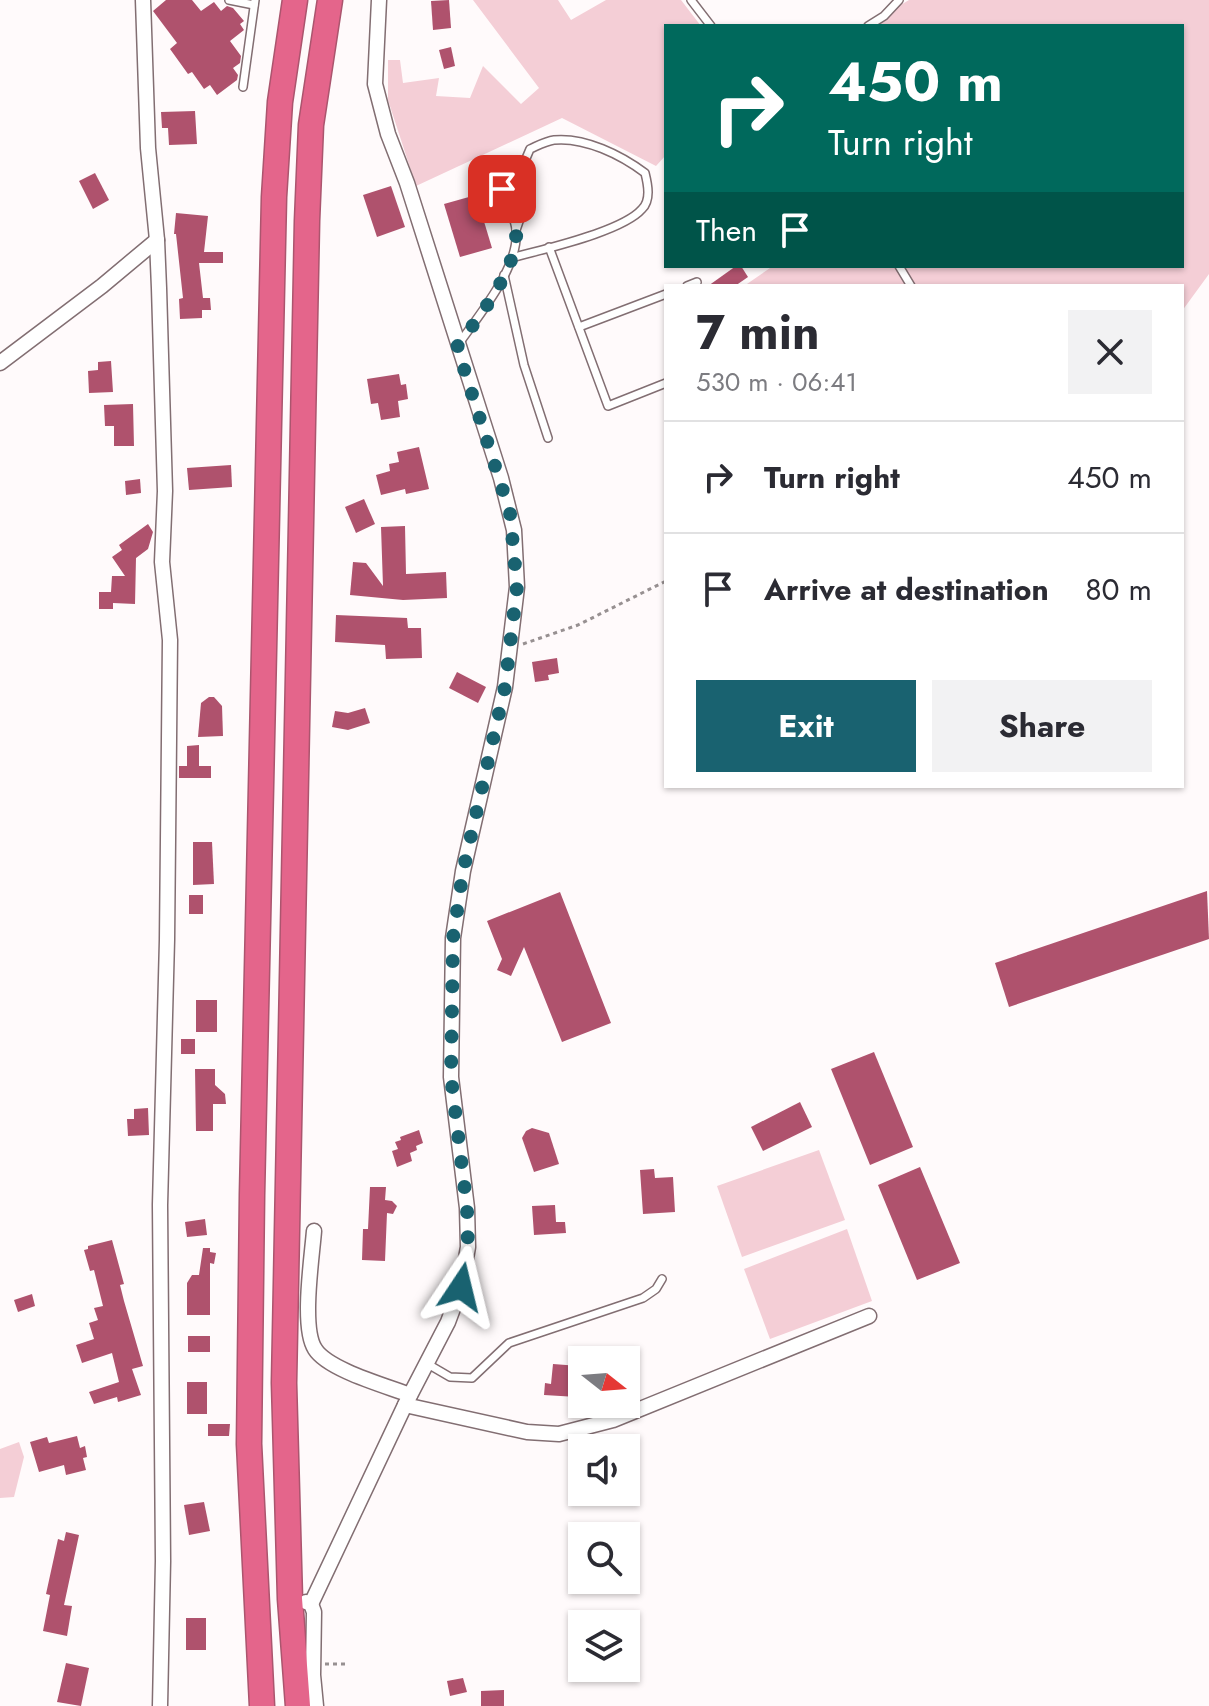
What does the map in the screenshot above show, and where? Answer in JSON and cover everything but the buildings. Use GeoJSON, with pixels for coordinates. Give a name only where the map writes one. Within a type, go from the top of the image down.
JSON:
{"type":"FeatureCollection","features":[{"type":"Feature","properties":{"kind":"highway"},"geometry":{"type":"LineString","coordinates":[[262,1706],[249,1444],[252,1195],[274,197],[280,102],[295,0]]}},
{"type":"Feature","properties":{"kind":"highway"},"geometry":{"type":"LineString","coordinates":[[298,1706],[300,1602],[284,1383],[307,221],[311,125],[330,0]]}},
{"type":"Feature","properties":{"kind":"street"},"geometry":{"type":"LineString","coordinates":[[143,0],[148,148],[157,240],[165,491],[162,562],[170,662],[160,1205],[163,1561],[160,1706]]}},
{"type":"Feature","properties":{"kind":"street"},"geometry":{"type":"LineString","coordinates":[[316,1706],[314,1612],[300,1602],[448,1322],[461,1287],[468,1247],[467,1208],[451,1077],[453,938],[463,871],[492,753],[511,647],[517,587],[514,530],[501,478],[407,183],[388,134],[375,84],[379,0]]}},
{"type":"Feature","properties":{"kind":"street"},"geometry":{"type":"LineString","coordinates":[[0,363],[157,240]]}},
{"type":"Feature","properties":{"kind":"street"},"geometry":{"type":"LineString","coordinates":[[314,1231],[308,1317],[315,1350],[328,1361],[407,1400],[527,1432],[559,1434],[613,1420],[869,1316]]}},
{"type":"Feature","properties":{"kind":"lane"},"geometry":{"type":"LineString","coordinates":[[229,0],[254,3],[243,87]]}},
{"type":"Feature","properties":{"kind":"lane"},"geometry":{"type":"LineString","coordinates":[[691,0],[709,24]]}},
{"type":"Feature","properties":{"kind":"lane"},"geometry":{"type":"LineString","coordinates":[[871,24],[899,0]]}},
{"type":"Feature","properties":{"kind":"lane"},"geometry":{"type":"LineString","coordinates":[[457,347],[512,258],[516,230],[525,204],[519,175],[530,149],[550,140],[573,140],[629,161],[645,173],[649,190],[644,208],[630,218],[597,232],[512,258]]}},
{"type":"Feature","properties":{"kind":"lane"},"geometry":{"type":"LineString","coordinates":[[502,189],[516,230]]}},
{"type":"Feature","properties":{"kind":"lane"},"geometry":{"type":"LineString","coordinates":[[549,247],[608,406],[664,384]]}},
{"type":"Feature","properties":{"kind":"lane"},"geometry":{"type":"LineString","coordinates":[[504,275],[524,365],[548,438]]}},
{"type":"Feature","properties":{"kind":"lane"},"geometry":{"type":"LineString","coordinates":[[692,284],[697,282]]}},
{"type":"Feature","properties":{"kind":"lane"},"geometry":{"type":"LineString","coordinates":[[579,327],[664,295]]}},
{"type":"Feature","properties":{"kind":"lane"},"geometry":{"type":"LineString","coordinates":[[426,1363],[450,1377],[472,1378],[509,1343],[643,1298],[656,1289],[662,1279]]}},
{"type":"Feature","properties":{"kind":"path"},"geometry":{"type":"LineString","coordinates":[[511,647],[578,625],[664,582]]}},
{"type":"Feature","properties":{"kind":"path"},"geometry":{"type":"LineString","coordinates":[[313,1664],[348,1664]]}},
{"type":"Feature","properties":{"kind":"shaded area"},"geometry":{"type":"Polygon","coordinates":[[[473,0],[558,0],[571,20],[606,0],[681,0],[699,24],[664,24],[664,157],[656,166],[562,118],[416,186],[388,100],[388,60],[400,60],[403,83],[439,78],[436,96],[470,98],[483,66],[521,104],[539,88],[473,0]]]}},
{"type":"Feature","properties":{"kind":"shaded area"},"geometry":{"type":"Polygon","coordinates":[[[909,0],[1209,0],[1209,274],[1184,308],[1184,284],[747,284],[770,268],[1184,268],[1184,24],[869,24],[909,0]]]}},
{"type":"Feature","properties":{"kind":"shaded area"},"geometry":{"type":"Polygon","coordinates":[[[819,1150],[845,1220],[742,1257],[717,1186],[819,1150]]]}},
{"type":"Feature","properties":{"kind":"shaded area"},"geometry":{"type":"Polygon","coordinates":[[[847,1229],[872,1301],[770,1339],[744,1269],[847,1229]]]}},
{"type":"Feature","properties":{"kind":"shaded area"},"geometry":{"type":"Polygon","coordinates":[[[19,1442],[24,1457],[14,1497],[0,1498],[0,1449],[19,1442]]]}},
{"type":"Feature","properties":{"kind":"route"},"geometry":{"type":"LineString","coordinates":[[461,1287],[468,1247],[467,1208],[451,1077],[453,938],[463,871],[505,687],[517,587],[510,513],[457,347],[488,303],[512,258],[516,230],[502,189]]}}]}
